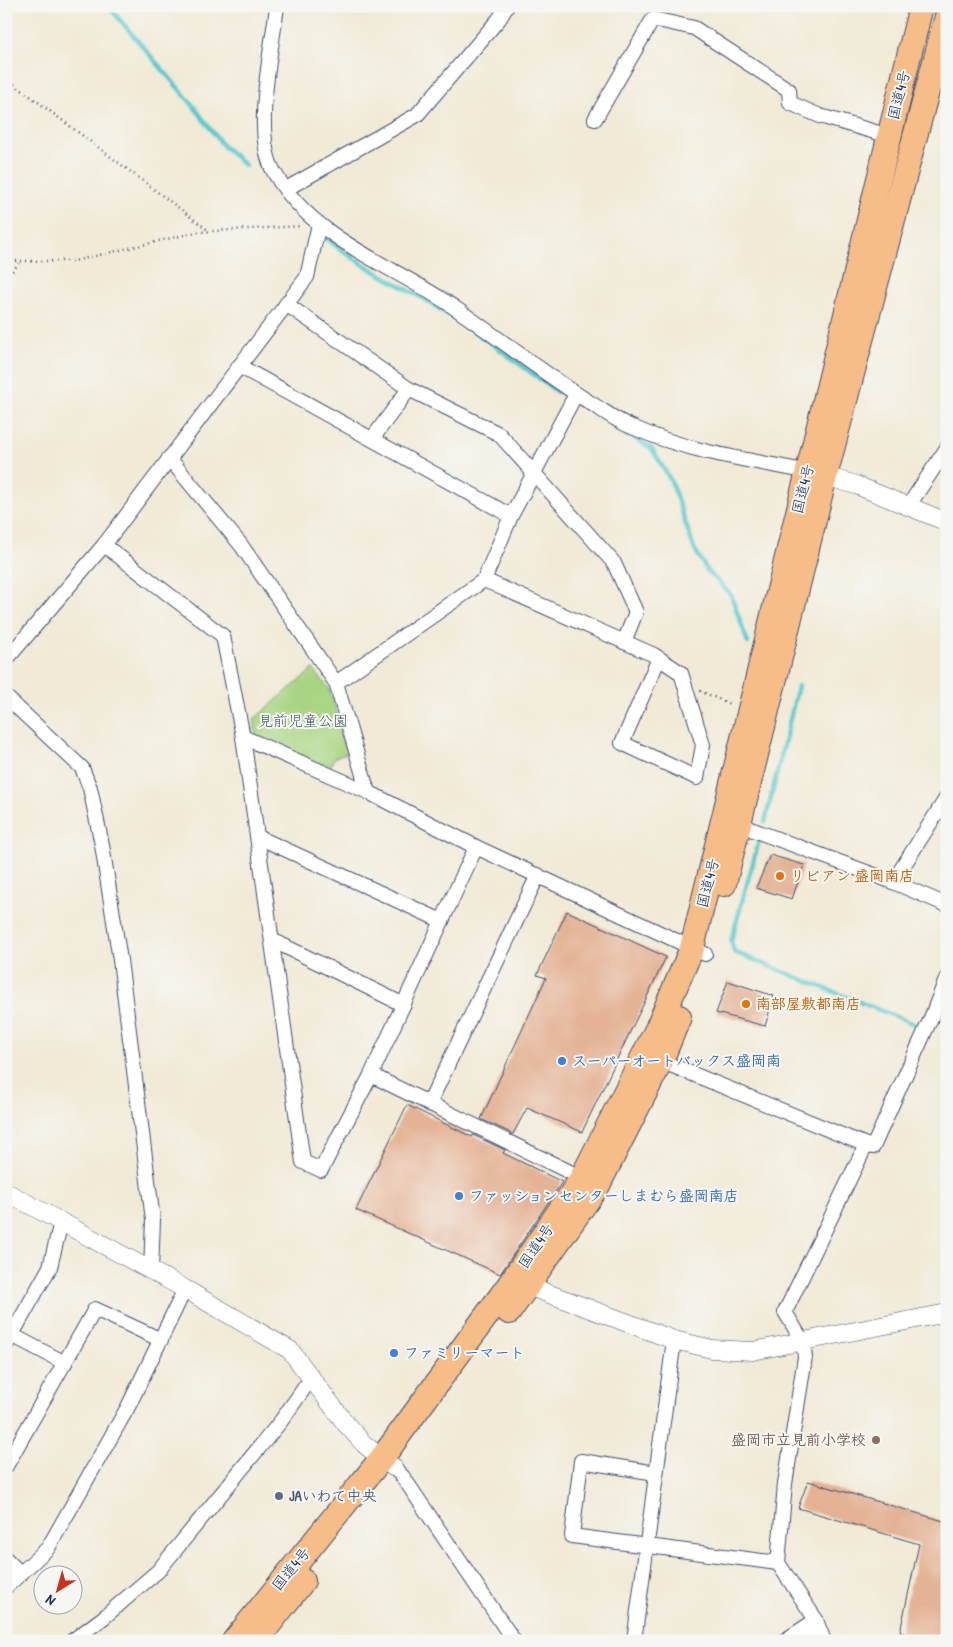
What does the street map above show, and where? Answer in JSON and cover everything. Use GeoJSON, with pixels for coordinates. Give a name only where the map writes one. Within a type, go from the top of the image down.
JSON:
{"type":"FeatureCollection","features":[{"type":"Feature","properties":{"kind":"highway","name":"国道4号"},"geometry":{"type":"LineString","coordinates":[[256,1641],[521,1283],[598,1185],[661,1061],[740,825],[889,136],[921,6]]}},
{"type":"Feature","properties":{"kind":"highway","name":"国道4号"},"geometry":{"type":"LineString","coordinates":[[521,1283],[582,1178],[657,1029],[699,951],[749,712],[947,16]]}},
{"type":"Feature","properties":{"kind":"highway","name":"国道4号"},"geometry":{"type":"LineString","coordinates":[[234,1641],[387,1463]]}},
{"type":"Feature","properties":{"kind":"street"},"geometry":{"type":"LineString","coordinates":[[277,6],[264,114],[265,147],[274,172],[286,189],[319,224],[346,244],[453,306],[576,394],[629,426],[694,450],[816,474],[909,505],[947,522]]}},
{"type":"Feature","properties":{"kind":"street"},"geometry":{"type":"LineString","coordinates":[[286,189],[417,115],[500,19],[507,6]]}},
{"type":"Feature","properties":{"kind":"street"},"geometry":{"type":"LineString","coordinates":[[595,118],[653,19],[694,28],[789,90],[790,103],[820,116],[889,136]]}},
{"type":"Feature","properties":{"kind":"street"},"geometry":{"type":"LineString","coordinates":[[6,660],[104,545],[306,278],[319,224]]}},
{"type":"Feature","properties":{"kind":"street"},"geometry":{"type":"LineString","coordinates":[[286,304],[409,388],[499,434],[614,563],[636,612],[624,642]]}},
{"type":"Feature","properties":{"kind":"street"},"geometry":{"type":"LineString","coordinates":[[239,366],[511,516]]}},
{"type":"Feature","properties":{"kind":"street"},"geometry":{"type":"LineString","coordinates":[[372,439],[409,388]]}},
{"type":"Feature","properties":{"kind":"street"},"geometry":{"type":"LineString","coordinates":[[336,683],[484,580],[511,516],[576,394]]}},
{"type":"Feature","properties":{"kind":"street"},"geometry":{"type":"LineString","coordinates":[[909,505],[947,448]]}},
{"type":"Feature","properties":{"kind":"street"},"geometry":{"type":"LineString","coordinates":[[169,458],[241,546],[336,683],[368,792]]}},
{"type":"Feature","properties":{"kind":"street"},"geometry":{"type":"LineString","coordinates":[[104,545],[223,636],[244,737],[303,1162],[321,1170],[371,1075],[476,847]]}},
{"type":"Feature","properties":{"kind":"street"},"geometry":{"type":"LineString","coordinates":[[484,580],[659,658],[681,672],[703,745],[697,778],[622,743],[659,658]]}},
{"type":"Feature","properties":{"kind":"street"},"geometry":{"type":"LineString","coordinates":[[6,697],[82,768],[90,788],[102,845],[119,951],[151,1201],[153,1220],[151,1270]]}},
{"type":"Feature","properties":{"kind":"street"},"geometry":{"type":"LineString","coordinates":[[244,737],[368,792],[476,847],[699,951]]}},
{"type":"Feature","properties":{"kind":"street"},"geometry":{"type":"LineString","coordinates":[[893,882],[947,797]]}},
{"type":"Feature","properties":{"kind":"street"},"geometry":{"type":"LineString","coordinates":[[740,825],[893,882],[947,905]]}},
{"type":"Feature","properties":{"kind":"street"},"geometry":{"type":"LineString","coordinates":[[258,837],[442,921]]}},
{"type":"Feature","properties":{"kind":"street"},"geometry":{"type":"LineString","coordinates":[[429,1104],[538,875]]}},
{"type":"Feature","properties":{"kind":"street"},"geometry":{"type":"LineString","coordinates":[[272,940],[404,1004]]}},
{"type":"Feature","properties":{"kind":"street"},"geometry":{"type":"LineString","coordinates":[[661,1061],[873,1147],[931,1018],[947,977]]}},
{"type":"Feature","properties":{"kind":"street"},"geometry":{"type":"LineString","coordinates":[[371,1075],[582,1178]]}},
{"type":"Feature","properties":{"kind":"street"},"geometry":{"type":"LineString","coordinates":[[824,1641],[816,1620],[778,1563],[785,1484],[805,1356],[803,1342],[785,1312],[866,1145]]}},
{"type":"Feature","properties":{"kind":"street"},"geometry":{"type":"LineString","coordinates":[[6,1192],[151,1270],[290,1350],[346,1424],[403,1477],[514,1641]]}},
{"type":"Feature","properties":{"kind":"street"},"geometry":{"type":"LineString","coordinates":[[61,1222],[50,1267],[8,1338],[65,1363]]}},
{"type":"Feature","properties":{"kind":"street"},"geometry":{"type":"LineString","coordinates":[[521,1283],[674,1340],[712,1349],[753,1351],[947,1313]]}},
{"type":"Feature","properties":{"kind":"street"},"geometry":{"type":"LineString","coordinates":[[6,1587],[48,1548],[128,1406],[185,1289]]}},
{"type":"Feature","properties":{"kind":"street"},"geometry":{"type":"LineString","coordinates":[[6,1466],[95,1309],[160,1340]]}},
{"type":"Feature","properties":{"kind":"street"},"geometry":{"type":"LineString","coordinates":[[634,1641],[674,1340]]}},
{"type":"Feature","properties":{"kind":"street"},"geometry":{"type":"LineString","coordinates":[[72,1641],[103,1618],[158,1571],[281,1422],[312,1377]]}},
{"type":"Feature","properties":{"kind":"street"},"geometry":{"type":"LineString","coordinates":[[656,1473],[581,1461],[572,1536],[647,1544],[778,1563]]}},
{"type":"Feature","properties":{"kind":"street"},"geometry":{"type":"LineString","coordinates":[[6,1559],[21,1574]]}},
{"type":"Feature","properties":{"kind":"street"},"geometry":{"type":"LineString","coordinates":[[784,1641],[816,1620]]}},
{"type":"Feature","properties":{"kind":"street"},"geometry":{"type":"LineString","coordinates":[[806,1641],[816,1620]]}},
{"type":"Feature","properties":{"kind":"path"},"geometry":{"type":"LineString","coordinates":[[6,78],[209,231]]}},
{"type":"Feature","properties":{"kind":"path"},"geometry":{"type":"LineString","coordinates":[[6,261],[74,260],[197,232],[319,224]]}},
{"type":"Feature","properties":{"kind":"path"},"geometry":{"type":"LineString","coordinates":[[6,279],[20,262]]}},
{"type":"Feature","properties":{"kind":"path"},"geometry":{"type":"LineString","coordinates":[[685,684],[749,712]]}},
{"type":"Feature","properties":{"kind":"green space","name":"見前児童公園"},"geometry":{"type":"Polygon","coordinates":[[[313,669],[329,688],[349,752],[334,758],[329,770],[256,736],[254,719],[313,669]]]}},
{"type":"Feature","properties":{"kind":"building","name":"リビアン 盛岡南店"},"geometry":{"type":"Polygon","coordinates":[[[770,855],[804,865],[792,899],[756,888],[770,855]]]}},
{"type":"Feature","properties":{"kind":"building","name":"スーパーオートバックス盛岡南"},"geometry":{"type":"Polygon","coordinates":[[[567,911],[666,957],[582,1132],[527,1108],[513,1134],[481,1119],[546,978],[537,975],[567,911]]]}},
{"type":"Feature","properties":{"kind":"building","name":"南部屋敷都南店"},"geometry":{"type":"Polygon","coordinates":[[[728,981],[774,996],[765,1026],[716,1013],[728,981]]]}},
{"type":"Feature","properties":{"kind":"building","name":"ファッションセンターしまむら盛岡南店"},"geometry":{"type":"Polygon","coordinates":[[[407,1105],[472,1137],[473,1135],[505,1150],[503,1153],[562,1182],[500,1274],[356,1210],[407,1105]]]}},
{"type":"Feature","properties":{"kind":"building"},"geometry":{"type":"Polygon","coordinates":[[[808,1481],[947,1522],[947,1641],[923,1641],[900,1632],[919,1544],[798,1508],[808,1481]]]}},
{"type":"Feature","properties":{"kind":"waterway"},"geometry":{"type":"LineString","coordinates":[[108,6],[192,104],[224,147],[245,165]]}},
{"type":"Feature","properties":{"kind":"waterway"},"geometry":{"type":"LineString","coordinates":[[327,239],[367,266],[466,326],[557,392]]}},
{"type":"Feature","properties":{"kind":"waterway"},"geometry":{"type":"LineString","coordinates":[[612,424],[652,449],[671,481],[694,548],[706,569],[731,595],[748,643]]}},
{"type":"Feature","properties":{"kind":"waterway"},"geometry":{"type":"LineString","coordinates":[[765,822],[798,686]]}},
{"type":"Feature","properties":{"kind":"waterway"},"geometry":{"type":"LineString","coordinates":[[759,841],[731,941],[734,952],[922,1027]]}},
{"type":"Feature","properties":{"kind":"place","name":"リビアン 盛岡南店"},"geometry":{"type":"Point","coordinates":[780,876]}},
{"type":"Feature","properties":{"kind":"place","name":"南部屋敷都南店"},"geometry":{"type":"Point","coordinates":[746,1004]}},
{"type":"Feature","properties":{"kind":"place","name":"スーパーオートバックス盛岡南"},"geometry":{"type":"Point","coordinates":[562,1061]}},
{"type":"Feature","properties":{"kind":"place","name":"ファッションセンターしまむら盛岡南店"},"geometry":{"type":"Point","coordinates":[459,1196]}},
{"type":"Feature","properties":{"kind":"place","name":"ファミリーマート"},"geometry":{"type":"Point","coordinates":[394,1353]}},
{"type":"Feature","properties":{"kind":"place","name":"盛岡市立見前小学校"},"geometry":{"type":"Point","coordinates":[876,1440]}},
{"type":"Feature","properties":{"kind":"place","name":"JAいわて中央"},"geometry":{"type":"Point","coordinates":[279,1496]}}]}
